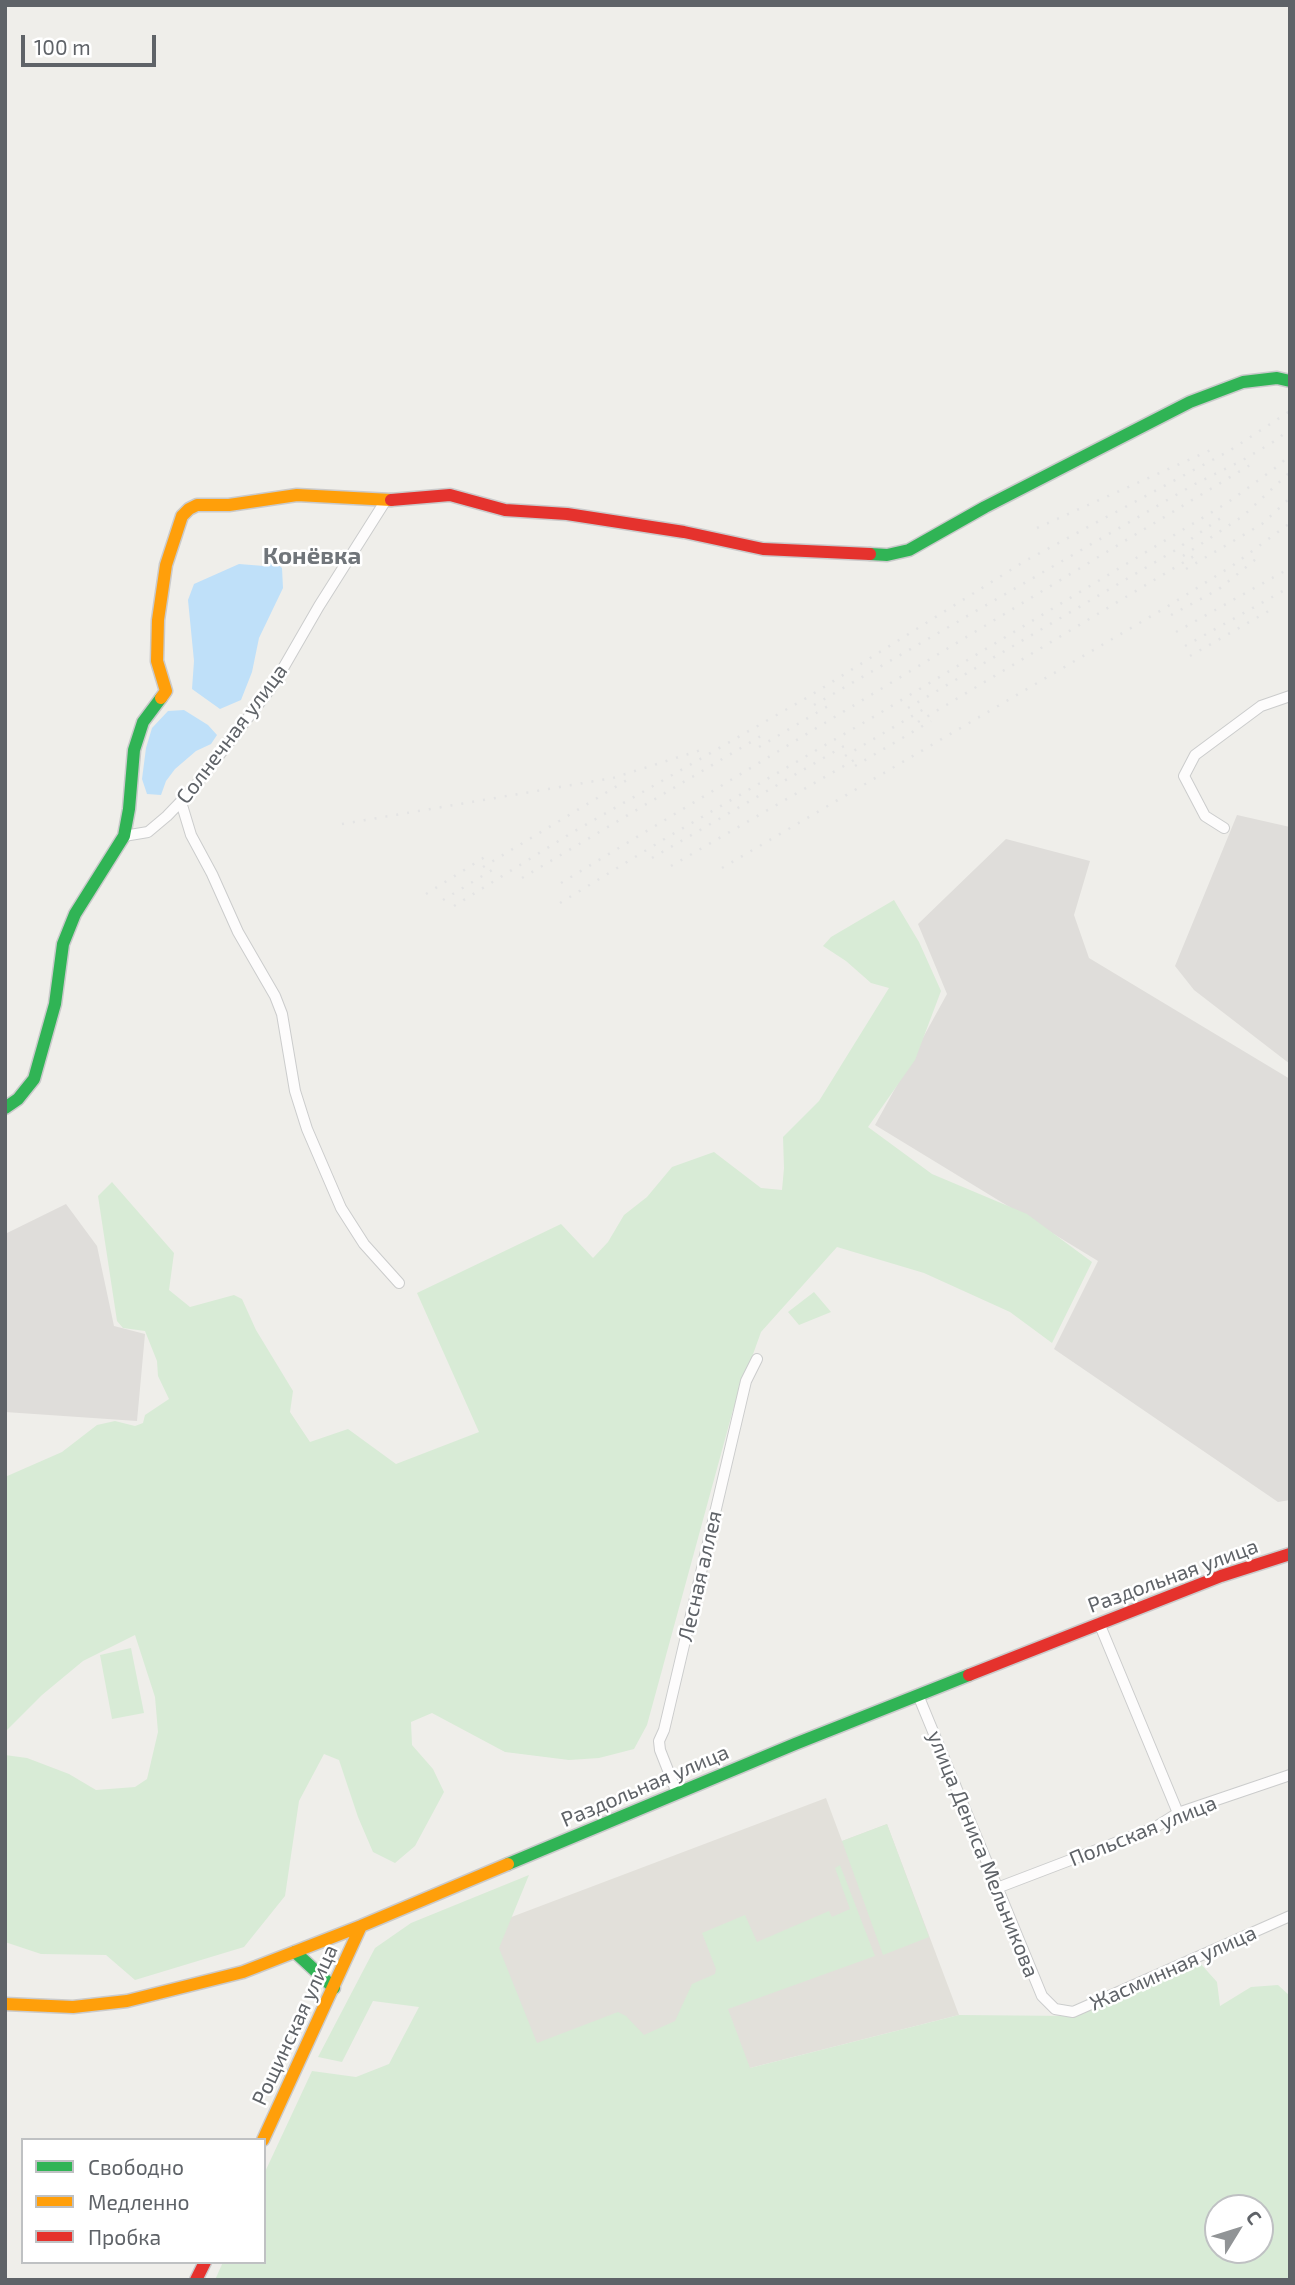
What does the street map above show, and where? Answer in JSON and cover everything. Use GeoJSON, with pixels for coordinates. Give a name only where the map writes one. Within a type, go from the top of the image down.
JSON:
{"type":"FeatureCollection","features":[{"type":"Feature","properties":{"kind":"street"},"geometry":{"type":"LineString","coordinates":[[5,1108],[18,1099],[34,1079],[55,1004],[63,944],[75,914],[124,836],[134,750],[143,722],[166,691],[157,662],[166,565],[182,516],[197,505],[229,505],[297,495],[386,500],[450,495],[505,510],[567,514],[684,532],[763,549],[887,555],[909,550],[985,507],[1189,402],[1243,382],[1277,378],[1290,381]]}},
{"type":"Feature","properties":{"kind":"street","name":"Солнечная улица"},"geometry":{"type":"LineString","coordinates":[[124,836],[148,832],[193,789],[274,684],[319,606],[386,500]]}},
{"type":"Feature","properties":{"kind":"street"},"geometry":{"type":"LineString","coordinates":[[1224,828],[1205,816],[1184,776],[1195,755],[1261,706],[1290,696]]}},
{"type":"Feature","properties":{"kind":"street"},"geometry":{"type":"LineString","coordinates":[[181,802],[191,835],[239,932],[266,976],[282,1014],[295,1091],[307,1129],[341,1208],[359,1235],[399,1283]]}},
{"type":"Feature","properties":{"kind":"street","name":"Лесная аллея"},"geometry":{"type":"LineString","coordinates":[[677,1793],[659,1741],[664,1730],[746,1381],[757,1359]]}},
{"type":"Feature","properties":{"kind":"street","name":"Раздольная улица"},"geometry":{"type":"LineString","coordinates":[[5,2004],[73,2007],[127,2001],[243,1972],[361,1926],[918,1695],[1222,1576],[1290,1554]]}},
{"type":"Feature","properties":{"kind":"street"},"geometry":{"type":"LineString","coordinates":[[1099,1623],[1178,1813]]}},
{"type":"Feature","properties":{"kind":"street","name":"улица Дениса Мельникова"},"geometry":{"type":"LineString","coordinates":[[918,1695],[1041,1996],[1055,2009]]}},
{"type":"Feature","properties":{"kind":"street","name":"Польская улица"},"geometry":{"type":"LineString","coordinates":[[997,1888],[1154,1828],[1178,1813],[1290,1775]]}},
{"type":"Feature","properties":{"kind":"street","name":"Жасминная улица"},"geometry":{"type":"LineString","coordinates":[[1055,2009],[1073,2012],[1290,1916]]}},
{"type":"Feature","properties":{"kind":"street","name":"Рощинская улица"},"geometry":{"type":"LineString","coordinates":[[264,2138],[361,1926]]}},
{"type":"Feature","properties":{"kind":"street"},"geometry":{"type":"LineString","coordinates":[[295,1952],[334,1988]]}},
{"type":"Feature","properties":{"kind":"street"},"geometry":{"type":"LineString","coordinates":[[196,2280],[204,2264]]}},
{"type":"Feature","properties":{"kind":"shaded area"},"geometry":{"type":"Polygon","coordinates":[[[1237,815],[1290,827],[1290,1064],[1194,990],[1175,966],[1237,815]]]}},
{"type":"Feature","properties":{"kind":"shaded area"},"geometry":{"type":"Polygon","coordinates":[[[1006,839],[1090,861],[1074,915],[1089,958],[1290,1079],[1290,1500],[1278,1502],[1054,1349],[1098,1261],[875,1125],[947,994],[918,924],[1006,839]]]}},
{"type":"Feature","properties":{"kind":"shaded area"},"geometry":{"type":"Polygon","coordinates":[[[66,1204],[97,1246],[114,1326],[145,1334],[137,1421],[5,1412],[5,1234],[66,1204]]]}},
{"type":"Feature","properties":{"kind":"shaded area"},"geometry":{"type":"Polygon","coordinates":[[[826,1798],[842,1841],[887,1824],[959,2015],[750,2068],[531,2051],[485,1927],[826,1798]]]}},
{"type":"Feature","properties":{"kind":"green space"},"geometry":{"type":"Polygon","coordinates":[[[894,900],[919,942],[941,991],[915,1060],[868,1127],[932,1174],[1027,1214],[1092,1262],[1052,1343],[1010,1312],[924,1273],[837,1247],[761,1332],[733,1410],[647,1725],[634,1749],[599,1758],[569,1760],[505,1752],[432,1713],[411,1722],[412,1745],[433,1769],[444,1792],[415,1846],[395,1863],[373,1852],[339,1760],[324,1754],[299,1801],[285,1896],[244,1947],[135,1980],[106,1955],[41,1954],[5,1942],[5,1755],[27,1758],[69,1774],[96,1790],[135,1787],[147,1779],[158,1732],[155,1697],[135,1635],[83,1661],[42,1695],[5,1732],[5,1477],[62,1452],[97,1425],[115,1421],[135,1426],[143,1423],[145,1415],[169,1399],[158,1376],[157,1361],[145,1331],[123,1328],[117,1321],[98,1196],[112,1182],[174,1253],[169,1290],[190,1307],[234,1295],[242,1299],[256,1330],[293,1391],[290,1412],[310,1442],[348,1429],[396,1464],[479,1432],[417,1293],[561,1224],[593,1258],[608,1242],[624,1215],[647,1197],[672,1167],[714,1152],[761,1188],[782,1190],[783,1137],[819,1101],[889,988],[871,983],[846,961],[823,946],[831,937],[894,900]]]}},
{"type":"Feature","properties":{"kind":"green space"},"geometry":{"type":"Polygon","coordinates":[[[814,1292],[831,1312],[799,1325],[788,1312],[814,1292]]]}},
{"type":"Feature","properties":{"kind":"green space"},"geometry":{"type":"Polygon","coordinates":[[[131,1648],[144,1713],[112,1719],[100,1655],[131,1648]]]}},
{"type":"Feature","properties":{"kind":"green space"},"geometry":{"type":"Polygon","coordinates":[[[887,1824],[929,1937],[883,1955],[842,1841],[887,1824]]]}},
{"type":"Feature","properties":{"kind":"green space"},"geometry":{"type":"Polygon","coordinates":[[[840,1865],[875,1956],[728,2009],[750,2068],[959,2015],[1073,2016],[1200,1963],[1217,1982],[1220,2006],[1251,1987],[1278,1985],[1290,1996],[1290,2280],[215,2280],[222,2264],[266,2264],[266,2170],[312,2071],[356,2077],[389,2064],[419,2007],[373,2001],[342,2062],[318,2057],[375,1948],[411,1923],[529,1875],[499,1948],[537,2043],[618,2012],[626,2016],[644,2035],[675,2021],[692,1984],[715,1974],[716,1969],[702,1933],[745,1915],[757,1942],[829,1911],[832,1917],[850,1909],[835,1868],[840,1865]]]}},
{"type":"Feature","properties":{"kind":"water"},"geometry":{"type":"Polygon","coordinates":[[[272,559],[282,568],[283,588],[259,638],[252,672],[241,700],[220,709],[192,689],[194,661],[188,600],[194,584],[239,564],[264,566],[272,559]]]}},
{"type":"Feature","properties":{"kind":"water"},"geometry":{"type":"Polygon","coordinates":[[[184,710],[208,725],[217,735],[211,744],[196,751],[175,769],[166,781],[161,795],[147,794],[142,779],[152,728],[168,711],[184,710]]]}},
{"type":"Feature","properties":{"kind":"railway"},"geometry":{"type":"LineString","coordinates":[[454,906],[573,832],[808,697],[1025,561],[1229,451],[1290,411]]}},
{"type":"Feature","properties":{"kind":"railway"},"geometry":{"type":"LineString","coordinates":[[814,705],[1195,484],[1243,460],[1278,439],[1290,428]]}},
{"type":"Feature","properties":{"kind":"railway"},"geometry":{"type":"LineString","coordinates":[[1037,528],[1213,449]]}},
{"type":"Feature","properties":{"kind":"railway"},"geometry":{"type":"LineString","coordinates":[[560,903],[1227,503],[1290,455]]}},
{"type":"Feature","properties":{"kind":"railway"},"geometry":{"type":"LineString","coordinates":[[561,883],[1250,465]]}},
{"type":"Feature","properties":{"kind":"railway"},"geometry":{"type":"LineString","coordinates":[[1183,556],[1243,516],[1290,472]]}},
{"type":"Feature","properties":{"kind":"railway"},"geometry":{"type":"LineString","coordinates":[[1186,569],[1262,524],[1290,498]]}},
{"type":"Feature","properties":{"kind":"railway"},"geometry":{"type":"LineString","coordinates":[[908,708],[1174,551],[1225,515]]}},
{"type":"Feature","properties":{"kind":"railway"},"geometry":{"type":"LineString","coordinates":[[722,868],[1165,608],[1232,566],[1290,523]]}},
{"type":"Feature","properties":{"kind":"railway"},"geometry":{"type":"LineString","coordinates":[[918,722],[1194,556]]}},
{"type":"Feature","properties":{"kind":"railway"},"geometry":{"type":"LineString","coordinates":[[1171,615],[1219,589],[1256,559]]}},
{"type":"Feature","properties":{"kind":"railway"},"geometry":{"type":"LineString","coordinates":[[1176,632],[1290,568]]}},
{"type":"Feature","properties":{"kind":"railway"},"geometry":{"type":"LineString","coordinates":[[1185,646],[1290,587]]}},
{"type":"Feature","properties":{"kind":"railway"},"geometry":{"type":"LineString","coordinates":[[1190,656],[1272,609]]}},
{"type":"Feature","properties":{"kind":"railway"},"geometry":{"type":"LineString","coordinates":[[759,747],[828,706]]}},
{"type":"Feature","properties":{"kind":"railway"},"geometry":{"type":"LineString","coordinates":[[845,756],[924,709]]}},
{"type":"Feature","properties":{"kind":"railway"},"geometry":{"type":"LineString","coordinates":[[855,766],[931,721]]}},
{"type":"Feature","properties":{"kind":"railway"},"geometry":{"type":"LineString","coordinates":[[522,878],[766,733]]}},
{"type":"Feature","properties":{"kind":"railway"},"geometry":{"type":"LineString","coordinates":[[652,858],[851,742]]}},
{"type":"Feature","properties":{"kind":"railway"},"geometry":{"type":"LineString","coordinates":[[342,824],[613,778],[704,749]]}},
{"type":"Feature","properties":{"kind":"railway"},"geometry":{"type":"LineString","coordinates":[[671,866],[861,756]]}},
{"type":"Feature","properties":{"kind":"railway"},"geometry":{"type":"LineString","coordinates":[[483,867],[627,780]]}},
{"type":"Feature","properties":{"kind":"railway"},"geometry":{"type":"LineString","coordinates":[[426,894],[488,855]]}},
{"type":"Feature","properties":{"kind":"railway"},"geometry":{"type":"LineString","coordinates":[[443,900],[497,867]]}},
{"type":"Feature","properties":{"kind":"traffic: fast"},"geometry":{"type":"LineString","coordinates":[[870,554],[887,555],[909,550],[985,507],[1190,402],[1243,382],[1277,378],[1290,381]]}},
{"type":"Feature","properties":{"kind":"traffic: fast"},"geometry":{"type":"LineString","coordinates":[[5,1108],[18,1099],[34,1079],[55,1004],[63,944],[75,914],[124,836],[134,750],[143,722],[161,698]]}},
{"type":"Feature","properties":{"kind":"traffic: fast"},"geometry":{"type":"LineString","coordinates":[[508,1864],[795,1744],[969,1675]]}},
{"type":"Feature","properties":{"kind":"traffic: fast"},"geometry":{"type":"LineString","coordinates":[[295,1952],[334,1988]]}},
{"type":"Feature","properties":{"kind":"traffic: slow"},"geometry":{"type":"LineString","coordinates":[[161,698],[166,691],[157,661],[158,620],[166,565],[182,516],[189,509],[197,505],[229,505],[297,495],[391,500]]}},
{"type":"Feature","properties":{"kind":"traffic: slow"},"geometry":{"type":"LineString","coordinates":[[5,2004],[73,2007],[127,2001],[243,1972],[508,1864]]}},
{"type":"Feature","properties":{"kind":"traffic: slow"},"geometry":{"type":"LineString","coordinates":[[264,2138],[361,1926]]}},
{"type":"Feature","properties":{"kind":"traffic: jam"},"geometry":{"type":"LineString","coordinates":[[391,500],[450,495],[505,510],[567,514],[684,532],[763,549],[870,554]]}},
{"type":"Feature","properties":{"kind":"traffic: jam"},"geometry":{"type":"LineString","coordinates":[[969,1675],[1221,1576],[1290,1554]]}},
{"type":"Feature","properties":{"kind":"traffic: jam"},"geometry":{"type":"LineString","coordinates":[[196,2280],[204,2264]]}},
{"type":"Feature","properties":{"kind":"district","name":"Конёвка"},"geometry":{"type":"Point","coordinates":[312,556]}}]}
